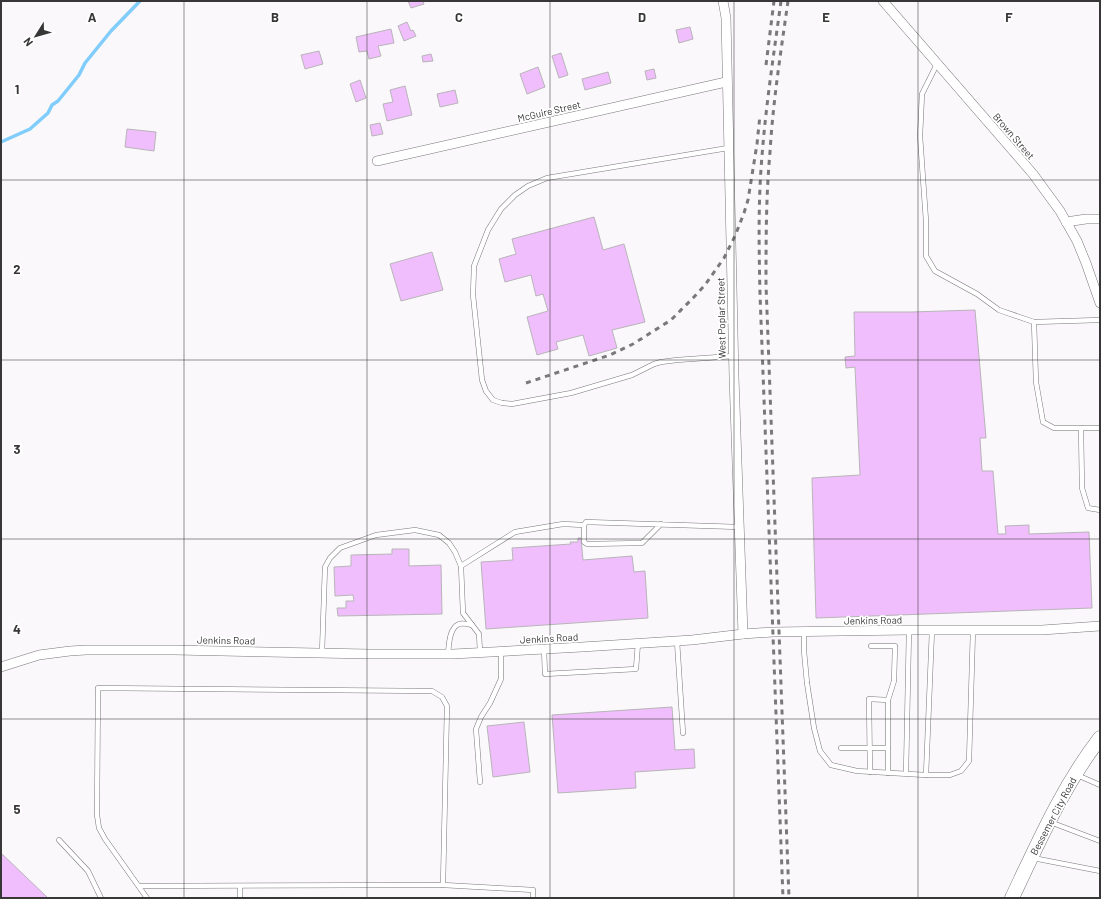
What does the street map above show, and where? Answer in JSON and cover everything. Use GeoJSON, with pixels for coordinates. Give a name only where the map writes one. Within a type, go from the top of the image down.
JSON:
{"type":"FeatureCollection","features":[{"type":"Feature","properties":{"kind":"main road","name":"Bessemer City Road"},"geometry":{"type":"LineString","coordinates":[[1012,898],[1048,822],[1075,774],[1100,738]]}},
{"type":"Feature","properties":{"kind":"street","name":"West Poplar Street"},"geometry":{"type":"LineString","coordinates":[[723,1],[726,18],[726,82],[733,356],[743,634]]}},
{"type":"Feature","properties":{"kind":"street","name":"Brown Street"},"geometry":{"type":"LineString","coordinates":[[883,1],[1033,174],[1060,211],[1076,241],[1100,303]]}},
{"type":"Feature","properties":{"kind":"street","name":"McGuire Street"},"geometry":{"type":"LineString","coordinates":[[376,161],[726,82]]}},
{"type":"Feature","properties":{"kind":"street"},"geometry":{"type":"LineString","coordinates":[[1066,222],[1086,219],[1100,219]]}},
{"type":"Feature","properties":{"kind":"street","name":"Jenkins Road"},"geometry":{"type":"LineString","coordinates":[[1,667],[39,655],[86,650],[448,654],[638,644],[743,634],[910,630],[1042,630],[1100,626]]}},
{"type":"Feature","properties":{"kind":"lane"},"geometry":{"type":"LineString","coordinates":[[937,64],[922,94],[920,136],[926,220],[926,256],[935,271],[977,294],[999,310],[1034,322],[1100,320]]}},
{"type":"Feature","properties":{"kind":"lane"},"geometry":{"type":"LineString","coordinates":[[728,148],[547,178],[528,186],[515,195],[501,209],[488,230],[474,266],[473,295],[482,380],[486,391],[492,400],[502,404],[512,404],[571,393],[632,375],[661,362],[733,356]]}},
{"type":"Feature","properties":{"kind":"lane"},"geometry":{"type":"LineString","coordinates":[[1034,322],[1036,382],[1043,422],[1054,428],[1100,428]]}},
{"type":"Feature","properties":{"kind":"lane"},"geometry":{"type":"LineString","coordinates":[[1081,428],[1082,488],[1088,508],[1100,510]]}},
{"type":"Feature","properties":{"kind":"lane"},"geometry":{"type":"LineString","coordinates":[[461,566],[515,532],[563,524],[584,525],[586,522],[739,527]]}},
{"type":"Feature","properties":{"kind":"lane"},"geometry":{"type":"LineString","coordinates":[[584,525],[585,544],[642,544],[661,524]]}},
{"type":"Feature","properties":{"kind":"lane"},"geometry":{"type":"LineString","coordinates":[[322,653],[324,567],[330,558],[340,548],[376,535],[415,530],[439,535],[449,543],[455,552],[461,566],[463,613],[479,634],[480,652]]}},
{"type":"Feature","properties":{"kind":"lane"},"geometry":{"type":"LineString","coordinates":[[448,654],[449,639],[454,628],[459,624],[472,625]]}},
{"type":"Feature","properties":{"kind":"lane"},"geometry":{"type":"LineString","coordinates":[[906,773],[910,630]]}},
{"type":"Feature","properties":{"kind":"lane"},"geometry":{"type":"LineString","coordinates":[[926,775],[932,630]]}},
{"type":"Feature","properties":{"kind":"lane"},"geometry":{"type":"LineString","coordinates":[[804,632],[807,683],[814,728],[820,751],[830,765],[857,771],[950,775],[961,771],[969,761],[973,630]]}},
{"type":"Feature","properties":{"kind":"lane"},"geometry":{"type":"LineString","coordinates":[[677,641],[683,733]]}},
{"type":"Feature","properties":{"kind":"lane"},"geometry":{"type":"LineString","coordinates":[[544,649],[545,674],[636,669],[638,644]]}},
{"type":"Feature","properties":{"kind":"lane"},"geometry":{"type":"LineString","coordinates":[[871,646],[895,646],[894,681],[888,700],[888,773]]}},
{"type":"Feature","properties":{"kind":"lane"},"geometry":{"type":"LineString","coordinates":[[480,782],[476,730],[481,717],[490,703],[501,679],[501,651]]}},
{"type":"Feature","properties":{"kind":"lane"},"geometry":{"type":"LineString","coordinates":[[147,898],[105,839],[99,828],[97,815],[98,688],[432,691],[442,697],[447,706],[443,885]]}},
{"type":"Feature","properties":{"kind":"lane"},"geometry":{"type":"LineString","coordinates":[[870,772],[869,699],[888,700]]}},
{"type":"Feature","properties":{"kind":"lane"},"geometry":{"type":"LineString","coordinates":[[841,748],[888,748]]}},
{"type":"Feature","properties":{"kind":"lane"},"geometry":{"type":"LineString","coordinates":[[1075,774],[1100,785]]}},
{"type":"Feature","properties":{"kind":"lane"},"geometry":{"type":"LineString","coordinates":[[1048,822],[1100,841]]}},
{"type":"Feature","properties":{"kind":"lane"},"geometry":{"type":"LineString","coordinates":[[59,840],[88,871],[101,898]]}},
{"type":"Feature","properties":{"kind":"lane"},"geometry":{"type":"LineString","coordinates":[[1031,858],[1100,871]]}},
{"type":"Feature","properties":{"kind":"lane"},"geometry":{"type":"LineString","coordinates":[[139,886],[443,885],[533,890],[533,898]]}},
{"type":"Feature","properties":{"kind":"lane"},"geometry":{"type":"LineString","coordinates":[[240,886],[240,898]]}},
{"type":"Feature","properties":{"kind":"building"},"geometry":{"type":"Polygon","coordinates":[[[408,1],[423,1],[424,4],[411,8],[408,1]]]}},
{"type":"Feature","properties":{"kind":"building"},"geometry":{"type":"Polygon","coordinates":[[[407,22],[411,31],[413,30],[416,36],[404,41],[398,26],[407,22]]]}},
{"type":"Feature","properties":{"kind":"building"},"geometry":{"type":"Polygon","coordinates":[[[690,27],[693,39],[679,43],[676,30],[690,27]]]}},
{"type":"Feature","properties":{"kind":"building"},"geometry":{"type":"Polygon","coordinates":[[[391,29],[394,43],[378,46],[381,56],[369,59],[367,51],[359,52],[356,37],[391,29]]]}},
{"type":"Feature","properties":{"kind":"building"},"geometry":{"type":"Polygon","coordinates":[[[319,51],[323,64],[305,69],[301,55],[319,51]]]}},
{"type":"Feature","properties":{"kind":"building"},"geometry":{"type":"Polygon","coordinates":[[[561,53],[568,75],[559,78],[552,56],[561,53]]]}},
{"type":"Feature","properties":{"kind":"building"},"geometry":{"type":"Polygon","coordinates":[[[431,54],[433,61],[423,62],[422,56],[431,54]]]}},
{"type":"Feature","properties":{"kind":"building"},"geometry":{"type":"Polygon","coordinates":[[[538,67],[545,87],[527,94],[520,74],[538,67]]]}},
{"type":"Feature","properties":{"kind":"building"},"geometry":{"type":"Polygon","coordinates":[[[654,69],[656,78],[647,80],[645,71],[654,69]]]}},
{"type":"Feature","properties":{"kind":"building"},"geometry":{"type":"Polygon","coordinates":[[[608,72],[611,83],[585,90],[582,79],[608,72]]]}},
{"type":"Feature","properties":{"kind":"building"},"geometry":{"type":"Polygon","coordinates":[[[360,80],[366,98],[356,102],[350,84],[360,80]]]}},
{"type":"Feature","properties":{"kind":"building"},"geometry":{"type":"Polygon","coordinates":[[[405,86],[412,115],[387,121],[383,104],[393,102],[390,90],[405,86]]]}},
{"type":"Feature","properties":{"kind":"building"},"geometry":{"type":"Polygon","coordinates":[[[455,90],[458,103],[440,107],[437,94],[455,90]]]}},
{"type":"Feature","properties":{"kind":"building"},"geometry":{"type":"Polygon","coordinates":[[[380,123],[383,134],[372,136],[370,125],[380,123]]]}},
{"type":"Feature","properties":{"kind":"building"},"geometry":{"type":"Polygon","coordinates":[[[127,129],[156,132],[154,151],[125,147],[127,129]]]}},
{"type":"Feature","properties":{"kind":"building"},"geometry":{"type":"Polygon","coordinates":[[[594,217],[603,250],[624,244],[645,322],[612,330],[617,348],[589,356],[583,335],[556,342],[558,349],[537,355],[527,317],[548,311],[543,294],[536,296],[531,275],[505,282],[499,259],[516,254],[512,239],[594,217]]]}},
{"type":"Feature","properties":{"kind":"building"},"geometry":{"type":"Polygon","coordinates":[[[432,252],[443,290],[401,301],[390,264],[432,252]]]}},
{"type":"Feature","properties":{"kind":"building"},"geometry":{"type":"Polygon","coordinates":[[[975,310],[986,438],[980,438],[982,471],[993,471],[998,534],[1006,534],[1005,526],[1029,525],[1029,534],[1089,532],[1092,608],[816,618],[812,478],[860,475],[855,367],[846,368],[845,357],[855,356],[854,312],[975,310]]]}},
{"type":"Feature","properties":{"kind":"building"},"geometry":{"type":"Polygon","coordinates":[[[578,538],[581,538],[583,560],[632,556],[634,572],[645,571],[648,618],[486,629],[481,562],[513,560],[512,548],[571,544],[570,542],[578,542],[578,538]]]}},
{"type":"Feature","properties":{"kind":"building"},"geometry":{"type":"Polygon","coordinates":[[[392,549],[409,549],[409,566],[441,565],[442,614],[338,616],[337,608],[346,608],[346,601],[354,601],[353,595],[335,596],[334,567],[351,566],[351,555],[392,554],[392,549]]]}},
{"type":"Feature","properties":{"kind":"building"},"geometry":{"type":"Polygon","coordinates":[[[672,707],[675,750],[694,749],[695,768],[635,772],[636,788],[558,793],[552,715],[672,707]]]}},
{"type":"Feature","properties":{"kind":"building"},"geometry":{"type":"Polygon","coordinates":[[[524,722],[530,772],[493,777],[487,726],[524,722]]]}},
{"type":"Feature","properties":{"kind":"building"},"geometry":{"type":"Polygon","coordinates":[[[2,854],[48,898],[1,898],[2,854]]]}},
{"type":"Feature","properties":{"kind":"waterway"},"geometry":{"type":"LineString","coordinates":[[1,142],[30,129],[48,113],[52,105],[58,101],[79,75],[85,63],[111,31],[140,1]]}},
{"type":"Feature","properties":{"kind":"railway"},"geometry":{"type":"LineString","coordinates":[[766,65],[774,1]]}},
{"type":"Feature","properties":{"kind":"railway"},"geometry":{"type":"LineString","coordinates":[[781,1],[770,78],[764,137],[760,190],[759,242],[783,898]]}},
{"type":"Feature","properties":{"kind":"railway"},"geometry":{"type":"LineString","coordinates":[[788,1],[771,133],[767,202],[766,285],[789,898]]}},
{"type":"Feature","properties":{"kind":"railway"},"geometry":{"type":"LineString","coordinates":[[526,383],[610,355],[633,344],[671,320],[705,285],[724,258],[744,213],[748,200],[760,115]]}}]}
